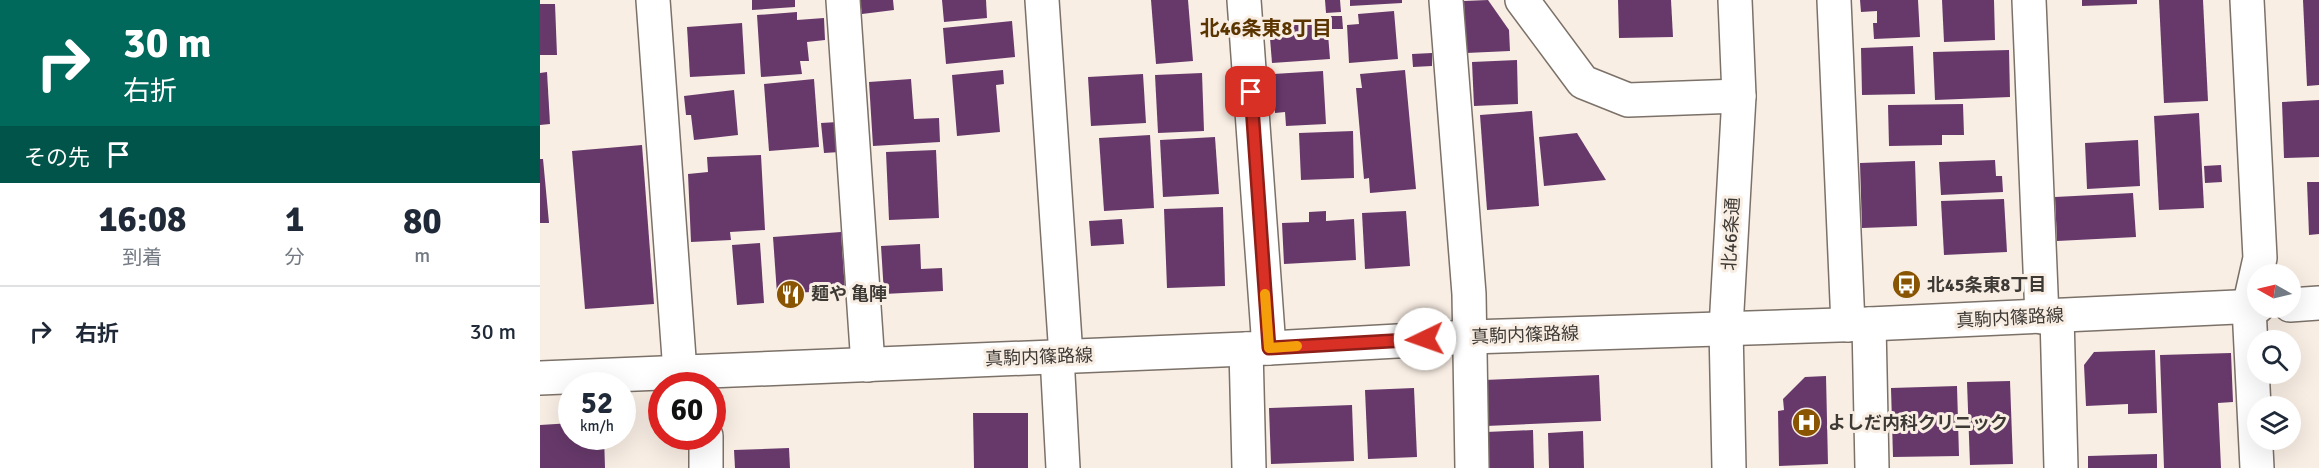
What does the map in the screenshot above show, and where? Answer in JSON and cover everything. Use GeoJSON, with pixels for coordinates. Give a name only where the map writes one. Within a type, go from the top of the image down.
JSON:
{"type":"FeatureCollection","features":[{"type":"Feature","properties":{"kind":"street"},"geometry":{"type":"LineString","coordinates":[[652,0],[696,372]]}},
{"type":"Feature","properties":{"kind":"street"},"geometry":{"type":"LineString","coordinates":[[843,0],[868,364]]}},
{"type":"Feature","properties":{"kind":"street"},"geometry":{"type":"LineString","coordinates":[[1042,0],[1061,356],[1063,468]]}},
{"type":"Feature","properties":{"kind":"street"},"geometry":{"type":"LineString","coordinates":[[1244,0],[1257,348],[1249,468]]}},
{"type":"Feature","properties":{"kind":"street"},"geometry":{"type":"LineString","coordinates":[[1446,0],[1469,294],[1472,468]]}},
{"type":"Feature","properties":{"kind":"street"},"geometry":{"type":"LineString","coordinates":[[1522,0],[1583,82],[1628,100],[1739,96]]}},
{"type":"Feature","properties":{"kind":"street","name":"北46条通"},"geometry":{"type":"LineString","coordinates":[[1729,468],[1726,328],[1739,96],[1736,0]]}},
{"type":"Feature","properties":{"kind":"street"},"geometry":{"type":"LineString","coordinates":[[1834,0],[1872,468]]}},
{"type":"Feature","properties":{"kind":"street"},"geometry":{"type":"LineString","coordinates":[[2030,0],[2049,317],[2061,468]]}},
{"type":"Feature","properties":{"kind":"street"},"geometry":{"type":"LineString","coordinates":[[2247,0],[2259,264]]}},
{"type":"Feature","properties":{"kind":"street"},"geometry":{"type":"LineString","coordinates":[[2301,304],[2319,303]]}},
{"type":"Feature","properties":{"kind":"street","name":"真駒内篠路線"},"geometry":{"type":"LineString","coordinates":[[726,374],[868,364],[1470,337],[1859,325],[2247,307]]}},
{"type":"Feature","properties":{"kind":"street"},"geometry":{"type":"LineString","coordinates":[[2253,318],[2257,468]]}},
{"type":"Feature","properties":{"kind":"street","name":"真駒内篠路線"},"geometry":{"type":"LineString","coordinates":[[540,378],[648,377]]}},
{"type":"Feature","properties":{"kind":"street"},"geometry":{"type":"LineString","coordinates":[[706,450],[706,468]]}},
{"type":"Feature","properties":{"kind":"building"},"geometry":{"type":"Polygon","coordinates":[[[752,0],[795,0],[795,7],[752,10],[752,0]]]}},
{"type":"Feature","properties":{"kind":"building"},"geometry":{"type":"Polygon","coordinates":[[[860,0],[893,0],[894,10],[862,14],[860,0]]]}},
{"type":"Feature","properties":{"kind":"building"},"geometry":{"type":"Polygon","coordinates":[[[942,0],[986,0],[987,18],[944,22],[942,0]]]}},
{"type":"Feature","properties":{"kind":"building"},"geometry":{"type":"Polygon","coordinates":[[[1151,0],[1188,0],[1193,61],[1156,64],[1151,0]]]}},
{"type":"Feature","properties":{"kind":"building"},"geometry":{"type":"Polygon","coordinates":[[[1325,0],[1340,0],[1341,12],[1326,13],[1325,0]]]}},
{"type":"Feature","properties":{"kind":"building"},"geometry":{"type":"Polygon","coordinates":[[[1350,0],[1402,0],[1402,3],[1350,6],[1350,0]]]}},
{"type":"Feature","properties":{"kind":"building"},"geometry":{"type":"Polygon","coordinates":[[[1488,0],[1509,30],[1510,51],[1466,53],[1464,1],[1488,0]]]}},
{"type":"Feature","properties":{"kind":"building"},"geometry":{"type":"Polygon","coordinates":[[[1618,0],[1671,0],[1673,37],[1619,38],[1618,0]]]}},
{"type":"Feature","properties":{"kind":"building"},"geometry":{"type":"Polygon","coordinates":[[[1860,0],[1918,0],[1920,37],[1874,39],[1873,23],[1877,23],[1877,11],[1861,12],[1860,0]]]}},
{"type":"Feature","properties":{"kind":"building"},"geometry":{"type":"Polygon","coordinates":[[[1942,0],[1994,0],[1995,40],[1944,42],[1942,0]]]}},
{"type":"Feature","properties":{"kind":"building"},"geometry":{"type":"Polygon","coordinates":[[[2082,0],[2137,0],[2137,4],[2082,6],[2082,0]]]}},
{"type":"Feature","properties":{"kind":"building"},"geometry":{"type":"Polygon","coordinates":[[[2159,0],[2203,0],[2208,101],[2164,103],[2159,0]]]}},
{"type":"Feature","properties":{"kind":"building"},"geometry":{"type":"Polygon","coordinates":[[[2303,0],[2319,0],[2319,85],[2307,86],[2303,0]]]}},
{"type":"Feature","properties":{"kind":"building"},"geometry":{"type":"Polygon","coordinates":[[[540,4],[555,4],[557,55],[540,55],[540,4]]]}},
{"type":"Feature","properties":{"kind":"building"},"geometry":{"type":"Polygon","coordinates":[[[1394,11],[1398,59],[1349,63],[1347,25],[1359,24],[1358,14],[1394,11]]]}},
{"type":"Feature","properties":{"kind":"building"},"geometry":{"type":"Polygon","coordinates":[[[797,12],[797,20],[824,18],[825,40],[807,42],[809,61],[800,61],[802,74],[761,77],[757,15],[797,12]]]}},
{"type":"Feature","properties":{"kind":"building"},"geometry":{"type":"Polygon","coordinates":[[[1331,16],[1342,16],[1343,29],[1332,29],[1331,16]]]}},
{"type":"Feature","properties":{"kind":"building"},"geometry":{"type":"Polygon","coordinates":[[[1012,21],[1015,57],[946,64],[943,28],[1012,21]]]}},
{"type":"Feature","properties":{"kind":"building"},"geometry":{"type":"Polygon","coordinates":[[[1327,22],[1330,59],[1272,63],[1269,26],[1327,22]]]}},
{"type":"Feature","properties":{"kind":"building"},"geometry":{"type":"Polygon","coordinates":[[[742,23],[745,74],[690,77],[687,27],[742,23]]]}},
{"type":"Feature","properties":{"kind":"building"},"geometry":{"type":"Polygon","coordinates":[[[1913,46],[1915,94],[1862,95],[1861,48],[1913,46]]]}},
{"type":"Feature","properties":{"kind":"building"},"geometry":{"type":"Polygon","coordinates":[[[2009,50],[2010,97],[1935,100],[1933,52],[2009,50]]]}},
{"type":"Feature","properties":{"kind":"building"},"geometry":{"type":"Polygon","coordinates":[[[1432,53],[1432,66],[1413,67],[1412,54],[1432,53]]]}},
{"type":"Feature","properties":{"kind":"building"},"geometry":{"type":"Polygon","coordinates":[[[1517,60],[1518,104],[1474,106],[1472,62],[1517,60]]]}},
{"type":"Feature","properties":{"kind":"building"},"geometry":{"type":"Polygon","coordinates":[[[1003,70],[1004,84],[996,85],[1000,132],[957,136],[952,75],[1003,70]]]}},
{"type":"Feature","properties":{"kind":"building"},"geometry":{"type":"Polygon","coordinates":[[[1405,70],[1416,189],[1370,193],[1369,178],[1364,179],[1356,88],[1362,88],[1360,74],[1405,70]]]}},
{"type":"Feature","properties":{"kind":"building"},"geometry":{"type":"Polygon","coordinates":[[[1323,71],[1326,124],[1286,126],[1285,112],[1275,113],[1273,74],[1323,71]]]}},
{"type":"Feature","properties":{"kind":"building"},"geometry":{"type":"Polygon","coordinates":[[[547,72],[550,124],[540,125],[540,73],[547,72]]]}},
{"type":"Feature","properties":{"kind":"building"},"geometry":{"type":"Polygon","coordinates":[[[1202,73],[1204,131],[1158,133],[1155,75],[1202,73]]]}},
{"type":"Feature","properties":{"kind":"building"},"geometry":{"type":"Polygon","coordinates":[[[1143,74],[1146,123],[1091,126],[1088,77],[1143,74]]]}},
{"type":"Feature","properties":{"kind":"building"},"geometry":{"type":"Polygon","coordinates":[[[814,79],[819,147],[769,151],[764,84],[814,79]]]}},
{"type":"Feature","properties":{"kind":"building"},"geometry":{"type":"Polygon","coordinates":[[[911,79],[914,119],[939,118],[940,142],[873,146],[869,82],[911,79]]]}},
{"type":"Feature","properties":{"kind":"building"},"geometry":{"type":"Polygon","coordinates":[[[734,90],[738,135],[694,140],[691,115],[686,115],[684,96],[734,90]]]}},
{"type":"Feature","properties":{"kind":"building"},"geometry":{"type":"Polygon","coordinates":[[[2319,100],[2319,157],[2284,158],[2282,102],[2319,100]]]}},
{"type":"Feature","properties":{"kind":"building"},"geometry":{"type":"Polygon","coordinates":[[[1963,104],[1964,135],[1942,135],[1942,145],[1889,146],[1888,105],[1963,104]]]}},
{"type":"Feature","properties":{"kind":"building"},"geometry":{"type":"Polygon","coordinates":[[[1532,111],[1539,206],[1487,210],[1480,115],[1532,111]]]}},
{"type":"Feature","properties":{"kind":"building"},"geometry":{"type":"Polygon","coordinates":[[[2199,113],[2204,208],[2159,210],[2154,116],[2199,113]]]}},
{"type":"Feature","properties":{"kind":"building"},"geometry":{"type":"Polygon","coordinates":[[[838,122],[840,152],[824,153],[821,123],[838,122]]]}},
{"type":"Feature","properties":{"kind":"building"},"geometry":{"type":"Polygon","coordinates":[[[1353,131],[1354,178],[1301,180],[1299,133],[1353,131]]]}},
{"type":"Feature","properties":{"kind":"building"},"geometry":{"type":"Polygon","coordinates":[[[1577,133],[1606,180],[1544,186],[1539,137],[1577,133]]]}},
{"type":"Feature","properties":{"kind":"building"},"geometry":{"type":"Polygon","coordinates":[[[1150,135],[1154,208],[1104,211],[1099,138],[1150,135]]]}},
{"type":"Feature","properties":{"kind":"building"},"geometry":{"type":"Polygon","coordinates":[[[1215,137],[1219,194],[1163,197],[1160,140],[1215,137]]]}},
{"type":"Feature","properties":{"kind":"building"},"geometry":{"type":"Polygon","coordinates":[[[2138,140],[2140,186],[2087,189],[2085,143],[2138,140]]]}},
{"type":"Feature","properties":{"kind":"building"},"geometry":{"type":"Polygon","coordinates":[[[642,145],[654,304],[585,309],[572,151],[642,145]]]}},
{"type":"Feature","properties":{"kind":"building"},"geometry":{"type":"Polygon","coordinates":[[[936,150],[939,218],[889,220],[886,152],[936,150]]]}},
{"type":"Feature","properties":{"kind":"building"},"geometry":{"type":"Polygon","coordinates":[[[761,155],[765,230],[730,232],[731,240],[691,242],[688,174],[708,172],[707,157],[761,155]]]}},
{"type":"Feature","properties":{"kind":"building"},"geometry":{"type":"Polygon","coordinates":[[[540,159],[543,159],[549,223],[540,223],[540,159]]]}},
{"type":"Feature","properties":{"kind":"building"},"geometry":{"type":"Polygon","coordinates":[[[1995,160],[1996,176],[2002,176],[2003,192],[1941,195],[1939,162],[1995,160]]]}},
{"type":"Feature","properties":{"kind":"building"},"geometry":{"type":"Polygon","coordinates":[[[1915,161],[1917,226],[1862,228],[1860,163],[1915,161]]]}},
{"type":"Feature","properties":{"kind":"building"},"geometry":{"type":"Polygon","coordinates":[[[2221,165],[2222,182],[2205,183],[2204,166],[2221,165]]]}},
{"type":"Feature","properties":{"kind":"building"},"geometry":{"type":"Polygon","coordinates":[[[2307,182],[2319,182],[2319,234],[2309,235],[2307,182]]]}},
{"type":"Feature","properties":{"kind":"building"},"geometry":{"type":"Polygon","coordinates":[[[2133,193],[2136,237],[2057,241],[2055,197],[2133,193]]]}},
{"type":"Feature","properties":{"kind":"building"},"geometry":{"type":"Polygon","coordinates":[[[2004,199],[2007,252],[1944,255],[1941,201],[2004,199]]]}},
{"type":"Feature","properties":{"kind":"building"},"geometry":{"type":"Polygon","coordinates":[[[1223,207],[1225,286],[1167,288],[1164,209],[1223,207]]]}},
{"type":"Feature","properties":{"kind":"building"},"geometry":{"type":"Polygon","coordinates":[[[1326,211],[1326,221],[1354,219],[1356,260],[1284,264],[1282,223],[1309,222],[1309,212],[1326,211]]]}},
{"type":"Feature","properties":{"kind":"building"},"geometry":{"type":"Polygon","coordinates":[[[1406,211],[1410,266],[1365,269],[1362,213],[1406,211]]]}},
{"type":"Feature","properties":{"kind":"building"},"geometry":{"type":"Polygon","coordinates":[[[1122,219],[1124,244],[1091,246],[1089,221],[1122,219]]]}},
{"type":"Feature","properties":{"kind":"building"},"geometry":{"type":"Polygon","coordinates":[[[841,232],[845,290],[777,294],[773,237],[841,232]]]}},
{"type":"Feature","properties":{"kind":"building"},"geometry":{"type":"Polygon","coordinates":[[[760,243],[764,303],[737,305],[732,245],[760,243]]]}},
{"type":"Feature","properties":{"kind":"building"},"geometry":{"type":"Polygon","coordinates":[[[920,244],[921,269],[942,268],[943,291],[884,294],[881,246],[920,244]]]}},
{"type":"Feature","properties":{"kind":"building"},"geometry":{"type":"Polygon","coordinates":[[[2155,350],[2157,413],[2128,414],[2128,404],[2086,406],[2084,365],[2094,352],[2155,350]]]}},
{"type":"Feature","properties":{"kind":"building"},"geometry":{"type":"Polygon","coordinates":[[[2231,353],[2233,402],[2218,403],[2221,468],[2164,468],[2160,355],[2231,353]]]}},
{"type":"Feature","properties":{"kind":"building"},"geometry":{"type":"Polygon","coordinates":[[[1599,375],[1601,421],[1486,426],[1484,380],[1599,375]]]}},
{"type":"Feature","properties":{"kind":"building"},"geometry":{"type":"Polygon","coordinates":[[[1826,376],[1828,464],[1779,466],[1778,411],[1784,410],[1783,399],[1805,377],[1826,376]]]}},
{"type":"Feature","properties":{"kind":"building"},"geometry":{"type":"Polygon","coordinates":[[[2010,381],[2013,464],[1970,465],[1967,382],[2010,381]]]}},
{"type":"Feature","properties":{"kind":"building"},"geometry":{"type":"Polygon","coordinates":[[[1957,386],[1959,456],[1893,457],[1891,388],[1957,386]]]}},
{"type":"Feature","properties":{"kind":"building"},"geometry":{"type":"Polygon","coordinates":[[[1414,388],[1417,457],[1368,459],[1365,390],[1414,388]]]}},
{"type":"Feature","properties":{"kind":"building"},"geometry":{"type":"Polygon","coordinates":[[[1352,405],[1354,461],[1271,464],[1269,408],[1352,405]]]}},
{"type":"Feature","properties":{"kind":"building"},"geometry":{"type":"Polygon","coordinates":[[[973,413],[1028,413],[1028,468],[974,468],[973,413]]]}},
{"type":"Feature","properties":{"kind":"building"},"geometry":{"type":"Polygon","coordinates":[[[558,424],[558,450],[604,450],[605,468],[540,468],[540,425],[558,424]]]}},
{"type":"Feature","properties":{"kind":"building"},"geometry":{"type":"Polygon","coordinates":[[[1533,430],[1534,468],[1487,468],[1486,432],[1533,430]]]}},
{"type":"Feature","properties":{"kind":"building"},"geometry":{"type":"Polygon","coordinates":[[[1583,431],[1584,468],[1549,468],[1548,433],[1583,431]]]}},
{"type":"Feature","properties":{"kind":"building"},"geometry":{"type":"Polygon","coordinates":[[[789,448],[790,468],[735,468],[734,450],[789,448]]]}},
{"type":"Feature","properties":{"kind":"building"},"geometry":{"type":"Polygon","coordinates":[[[2157,454],[2157,468],[2088,468],[2088,456],[2157,454]]]}},
{"type":"Feature","properties":{"kind":"slow traffic"},"geometry":{"type":"LineString","coordinates":[[1265,294],[1269,348],[1297,346]]}},
{"type":"Feature","properties":{"kind":"place","name":"北45条東8丁目"},"geometry":{"type":"Point","coordinates":[1906,285]}},
{"type":"Feature","properties":{"kind":"place","name":"麺や 亀陣"},"geometry":{"type":"Point","coordinates":[790,294]}},
{"type":"Feature","properties":{"kind":"place","name":"よしだ内科クリニック"},"geometry":{"type":"Point","coordinates":[1807,423]}},
{"type":"Feature","properties":{"kind":"district","name":"北46条東8丁目"},"geometry":{"type":"Point","coordinates":[1266,28]}},
{"type":"Feature","properties":{"kind":"route"},"geometry":{"type":"LineString","coordinates":[[1251,92],[1269,348],[1425,339]]}}]}
